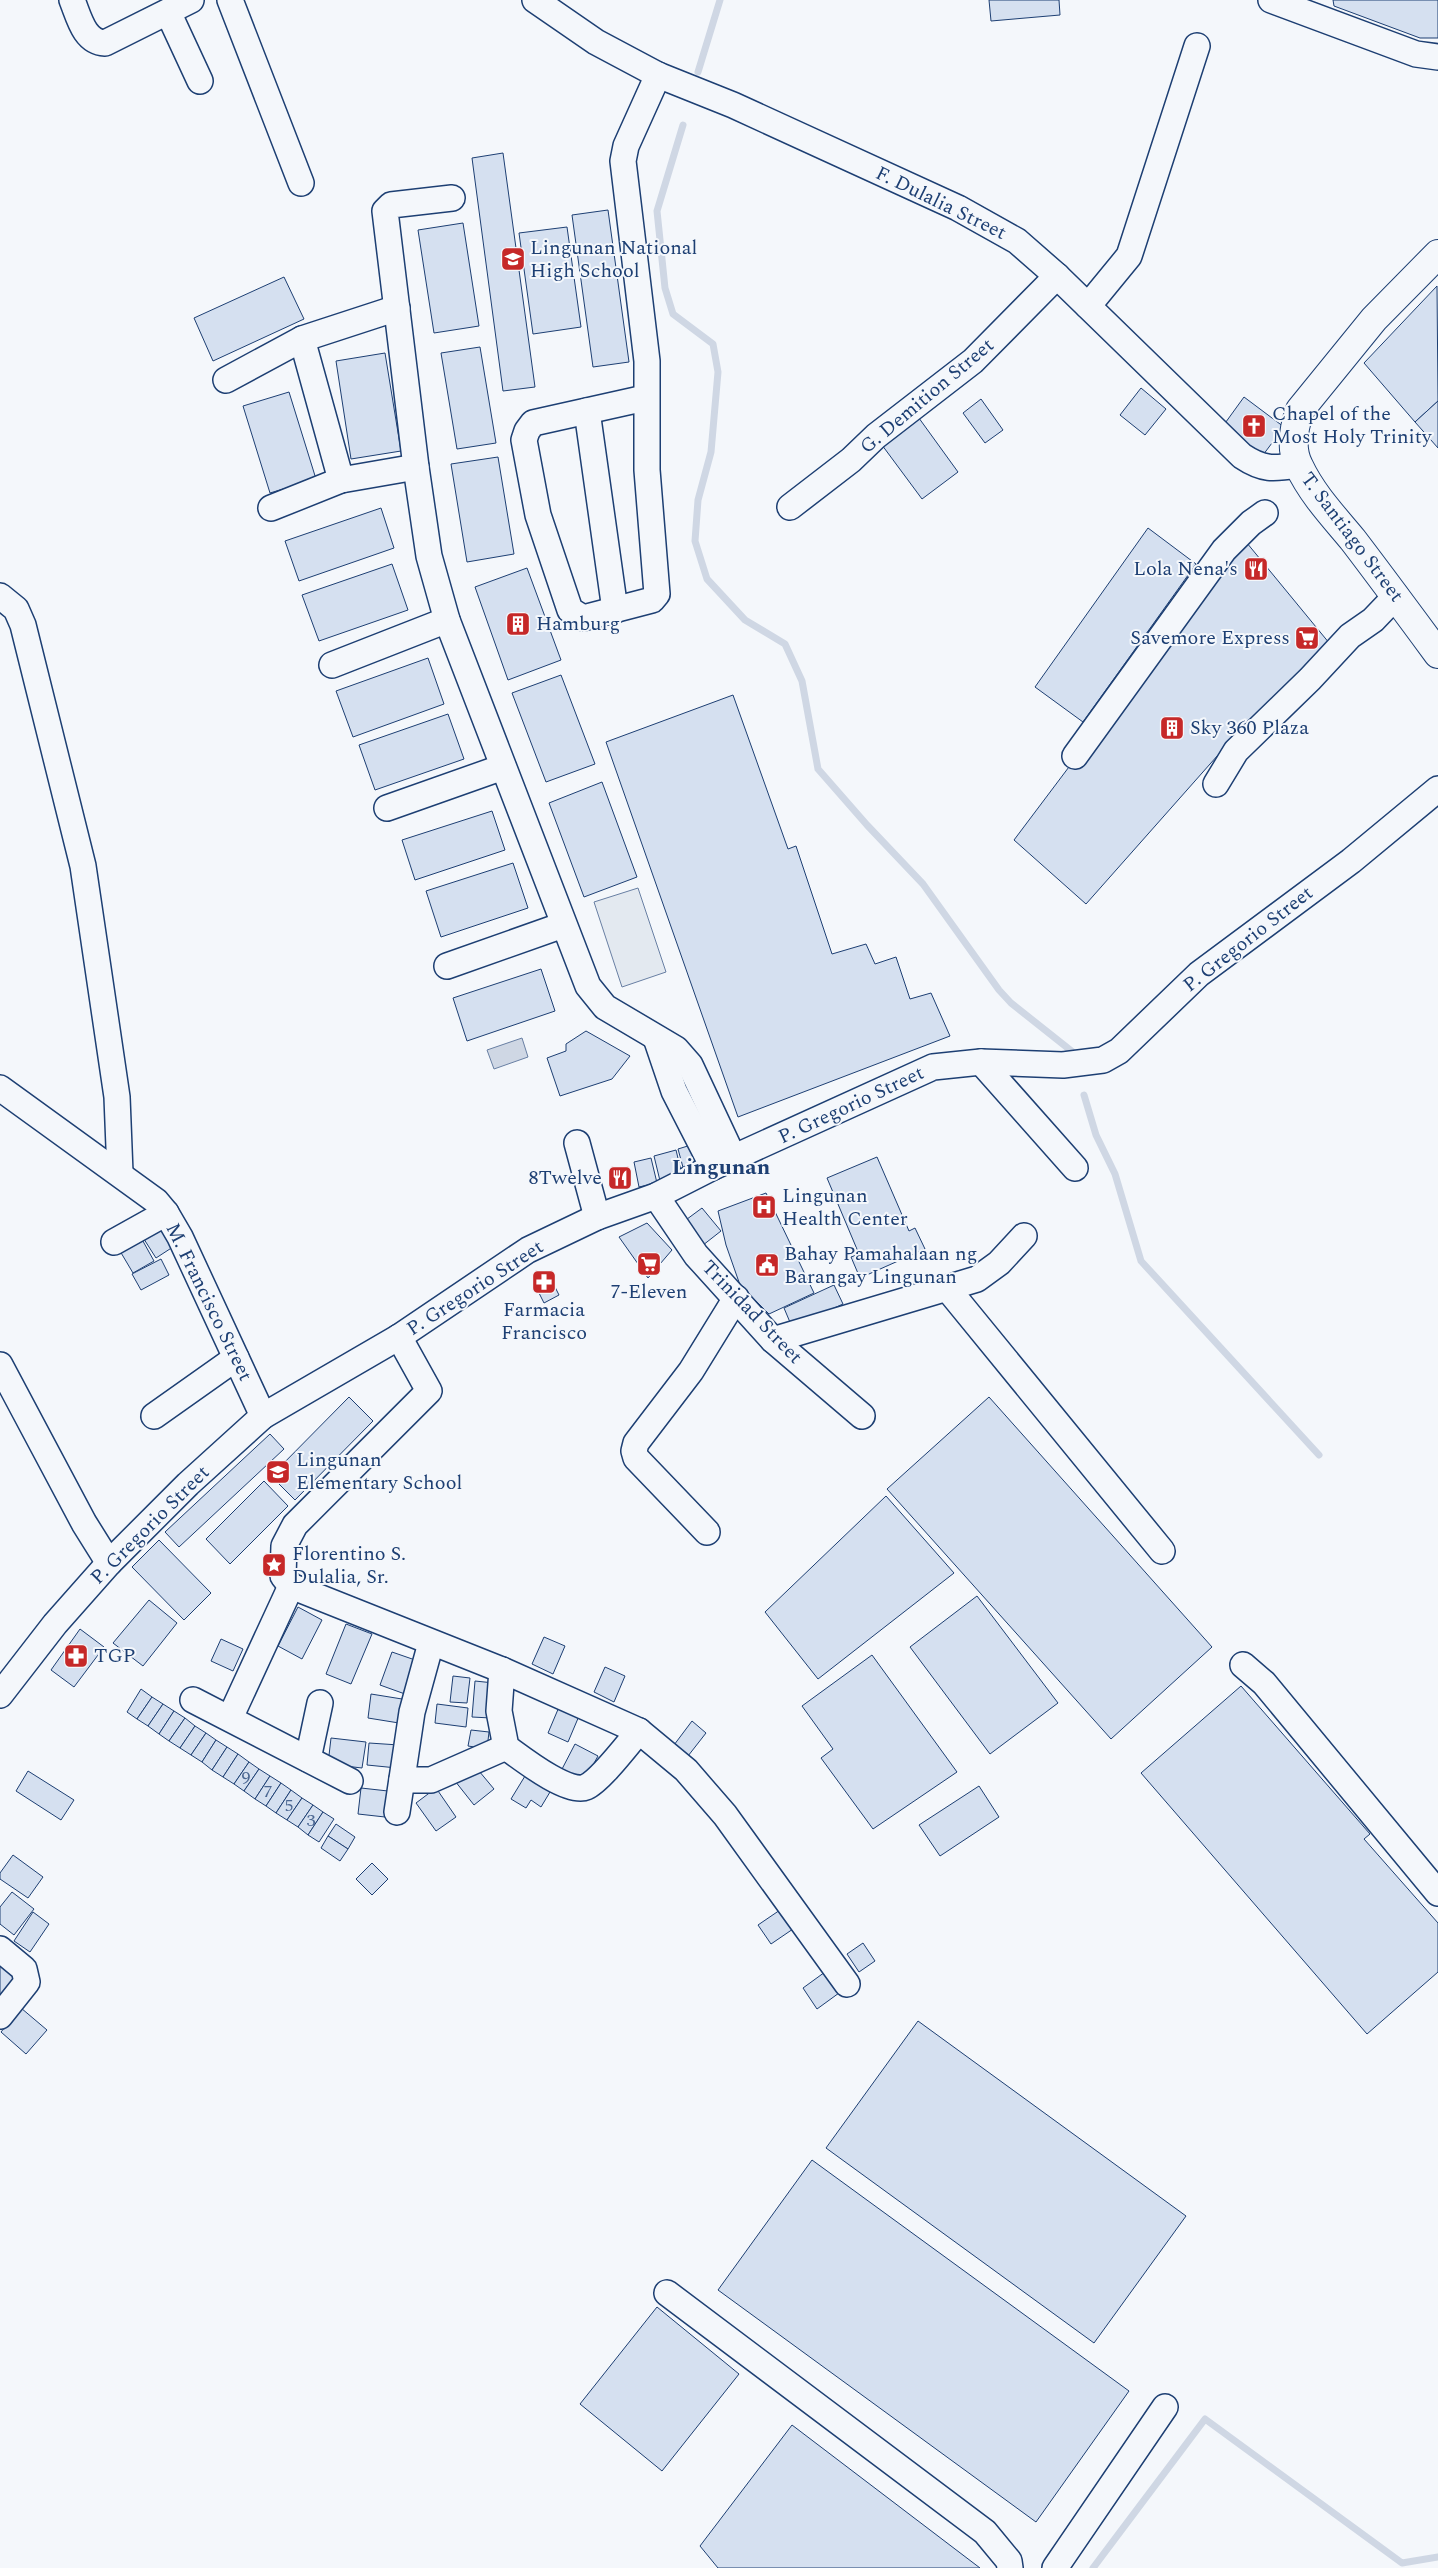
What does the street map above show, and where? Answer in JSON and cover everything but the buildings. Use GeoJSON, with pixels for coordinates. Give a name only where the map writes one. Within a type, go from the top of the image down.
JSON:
{"type":"FeatureCollection","features":[{"type":"Feature","properties":{"kind":"main road","name":"T. Santiago Street"},"geometry":{"type":"LineString","coordinates":[[1436,259],[1374,319],[1300,410],[1296,423],[1294,444],[1298,464],[1312,489],[1396,596],[1438,654]]}},
{"type":"Feature","properties":{"kind":"street"},"geometry":{"type":"LineString","coordinates":[[72,0],[86,35],[97,43],[105,43],[191,0]]}},
{"type":"Feature","properties":{"kind":"street"},"geometry":{"type":"LineString","coordinates":[[230,0],[301,183]]}},
{"type":"Feature","properties":{"kind":"street","name":"F. Dulalia Street"},"geometry":{"type":"LineString","coordinates":[[535,0],[596,42],[658,74],[733,105],[958,208],[1017,241],[1058,276],[1242,456],[1256,465],[1273,469],[1298,464]]}},
{"type":"Feature","properties":{"kind":"street"},"geometry":{"type":"LineString","coordinates":[[1271,0],[1416,54],[1438,57]]}},
{"type":"Feature","properties":{"kind":"street"},"geometry":{"type":"LineString","coordinates":[[168,12],[200,81]]}},
{"type":"Feature","properties":{"kind":"street"},"geometry":{"type":"LineString","coordinates":[[1088,306],[1129,256],[1197,46]]}},
{"type":"Feature","properties":{"kind":"street"},"geometry":{"type":"LineString","coordinates":[[645,398],[533,423],[527,430],[524,440],[538,515],[570,610],[583,618],[652,600],[657,594],[647,470],[645,398],[647,361],[623,161],[626,146],[658,74]]}},
{"type":"Feature","properties":{"kind":"street"},"geometry":{"type":"LineString","coordinates":[[452,198],[391,205],[385,211],[416,468],[429,556],[447,620],[588,986],[605,1006],[676,1049],[690,1065],[713,1115],[723,1164]]}},
{"type":"Feature","properties":{"kind":"street","name":"G. Demition Street"},"geometry":{"type":"LineString","coordinates":[[790,507],[851,460],[876,436],[973,361],[1058,276]]}},
{"type":"Feature","properties":{"kind":"street"},"geometry":{"type":"LineString","coordinates":[[226,380],[302,339],[397,308]]}},
{"type":"Feature","properties":{"kind":"street"},"geometry":{"type":"LineString","coordinates":[[302,339],[341,480]]}},
{"type":"Feature","properties":{"kind":"street"},"geometry":{"type":"LineString","coordinates":[[587,411],[615,610]]}},
{"type":"Feature","properties":{"kind":"street"},"geometry":{"type":"LineString","coordinates":[[271,508],[341,480],[416,468]]}},
{"type":"Feature","properties":{"kind":"street"},"geometry":{"type":"LineString","coordinates":[[1075,756],[1224,550],[1251,523],[1265,513]]}},
{"type":"Feature","properties":{"kind":"street"},"geometry":{"type":"LineString","coordinates":[[0,596],[16,609],[22,625],[83,866],[118,1097],[120,1173]]}},
{"type":"Feature","properties":{"kind":"street"},"geometry":{"type":"LineString","coordinates":[[1216,784],[1236,750],[1310,679],[1350,636],[1373,620],[1396,596]]}},
{"type":"Feature","properties":{"kind":"street"},"geometry":{"type":"LineString","coordinates":[[332,665],[447,620]]}},
{"type":"Feature","properties":{"kind":"street"},"geometry":{"type":"LineString","coordinates":[[387,808],[503,767]]}},
{"type":"Feature","properties":{"kind":"street","name":"P. Gregorio Street"},"geometry":{"type":"LineString","coordinates":[[0,1693],[55,1624],[108,1563],[188,1484],[263,1416],[400,1337],[528,1250],[597,1217],[656,1196],[933,1067],[981,1062],[1063,1065],[1103,1060],[1119,1051],[1198,974],[1351,861],[1438,789]]}},
{"type":"Feature","properties":{"kind":"street"},"geometry":{"type":"LineString","coordinates":[[447,966],[563,925]]}},
{"type":"Feature","properties":{"kind":"street"},"geometry":{"type":"LineString","coordinates":[[656,1038],[674,1091],[691,1126],[723,1164]]}},
{"type":"Feature","properties":{"kind":"street"},"geometry":{"type":"LineString","coordinates":[[981,1062],[1075,1168]]}},
{"type":"Feature","properties":{"kind":"street","name":"M. Francisco Street"},"geometry":{"type":"LineString","coordinates":[[0,1088],[120,1173],[156,1202],[166,1213],[180,1237],[263,1416]]}},
{"type":"Feature","properties":{"kind":"street"},"geometry":{"type":"LineString","coordinates":[[691,1126],[713,1115]]}},
{"type":"Feature","properties":{"kind":"street"},"geometry":{"type":"LineString","coordinates":[[577,1143],[597,1217]]}},
{"type":"Feature","properties":{"kind":"street","name":"Trinidad Street"},"geometry":{"type":"LineString","coordinates":[[656,1196],[696,1255],[773,1340],[862,1416]]}},
{"type":"Feature","properties":{"kind":"street"},"geometry":{"type":"LineString","coordinates":[[114,1242],[166,1213]]}},
{"type":"Feature","properties":{"kind":"street"},"geometry":{"type":"LineString","coordinates":[[773,1340],[977,1278],[998,1263],[1024,1236]]}},
{"type":"Feature","properties":{"kind":"street"},"geometry":{"type":"LineString","coordinates":[[947,1288],[1162,1551]]}},
{"type":"Feature","properties":{"kind":"street"},"geometry":{"type":"LineString","coordinates":[[707,1532],[636,1458],[634,1451],[636,1443],[691,1372],[736,1298]]}},
{"type":"Feature","properties":{"kind":"street"},"geometry":{"type":"LineString","coordinates":[[400,1337],[429,1391],[295,1525],[284,1546],[281,1565],[283,1576],[291,1586],[502,1670],[639,1731],[686,1770],[725,1815],[847,1984]]}},
{"type":"Feature","properties":{"kind":"street"},"geometry":{"type":"LineString","coordinates":[[154,1416],[194,1385],[236,1358]]}},
{"type":"Feature","properties":{"kind":"street"},"geometry":{"type":"LineString","coordinates":[[0,1365],[84,1523],[108,1563]]}},
{"type":"Feature","properties":{"kind":"street"},"geometry":{"type":"LineString","coordinates":[[230,1718],[291,1586]]}},
{"type":"Feature","properties":{"kind":"street"},"geometry":{"type":"LineString","coordinates":[[397,1812],[412,1712],[431,1642]]}},
{"type":"Feature","properties":{"kind":"street"},"geometry":{"type":"LineString","coordinates":[[1243,1665],[1264,1683],[1438,1893]]}},
{"type":"Feature","properties":{"kind":"street"},"geometry":{"type":"LineString","coordinates":[[502,1670],[499,1711],[506,1747],[546,1776],[577,1788],[586,1787],[607,1768],[639,1731]]}},
{"type":"Feature","properties":{"kind":"street"},"geometry":{"type":"LineString","coordinates":[[193,1700],[350,1781]]}},
{"type":"Feature","properties":{"kind":"street"},"geometry":{"type":"LineString","coordinates":[[308,1759],[320,1703]]}},
{"type":"Feature","properties":{"kind":"street"},"geometry":{"type":"LineString","coordinates":[[402,1780],[431,1780],[506,1747]]}},
{"type":"Feature","properties":{"kind":"street"},"geometry":{"type":"LineString","coordinates":[[0,1948],[24,1969],[27,1982],[0,2016]]}},
{"type":"Feature","properties":{"kind":"street"},"geometry":{"type":"LineString","coordinates":[[668,2293],[985,2532],[1009,2561],[1010,2568]]}},
{"type":"Feature","properties":{"kind":"street"},"geometry":{"type":"LineString","coordinates":[[1055,2568],[1165,2407]]}},
{"type":"Feature","properties":{"kind":"shaded area"},"geometry":{"type":"Polygon","coordinates":[[[638,888],[666,972],[622,987],[594,902],[638,888]]]}},
{"type":"Feature","properties":{"kind":"shaded area"},"geometry":{"type":"Polygon","coordinates":[[[522,1038],[528,1057],[494,1069],[487,1050],[522,1038]]]}},
{"type":"Feature","properties":{"kind":"waterway"},"geometry":{"type":"LineString","coordinates":[[698,72],[720,0]]}},
{"type":"Feature","properties":{"kind":"waterway"},"geometry":{"type":"LineString","coordinates":[[683,125],[657,211],[665,288],[673,314],[713,344],[718,372],[711,452],[698,500],[695,541],[707,579],[745,620],[785,644],[802,681],[818,769],[867,825],[923,884],[999,990],[1011,1003],[1074,1053]]}},
{"type":"Feature","properties":{"kind":"waterway"},"geometry":{"type":"LineString","coordinates":[[1084,1095],[1096,1135],[1115,1174],[1141,1261],[1319,1455]]}},
{"type":"Feature","properties":{"kind":"waterway"},"geometry":{"type":"LineString","coordinates":[[1093,2568],[1205,2419],[1402,2563],[1438,2557]]}},
{"type":"Feature","properties":{"kind":"place","name":"Lingunan National High School"},"geometry":{"type":"Point","coordinates":[513,259]}},
{"type":"Feature","properties":{"kind":"place","name":"Chapel of the Most Holy Trinity"},"geometry":{"type":"Point","coordinates":[1254,426]}},
{"type":"Feature","properties":{"kind":"place","name":"Lola Nena's"},"geometry":{"type":"Point","coordinates":[1256,569]}},
{"type":"Feature","properties":{"kind":"place","name":"Hamburg"},"geometry":{"type":"Point","coordinates":[518,624]}},
{"type":"Feature","properties":{"kind":"place","name":"Savemore Express"},"geometry":{"type":"Point","coordinates":[1307,638]}},
{"type":"Feature","properties":{"kind":"place","name":"Sky 360 Plaza"},"geometry":{"type":"Point","coordinates":[1172,728]}},
{"type":"Feature","properties":{"kind":"place","name":"8Twelve"},"geometry":{"type":"Point","coordinates":[620,1178]}},
{"type":"Feature","properties":{"kind":"place","name":"Lingunan Health Center"},"geometry":{"type":"Point","coordinates":[764,1207]}},
{"type":"Feature","properties":{"kind":"place","name":"7-Eleven"},"geometry":{"type":"Point","coordinates":[649,1264]}},
{"type":"Feature","properties":{"kind":"place","name":"Bahay Pamahalaan ng Barangay Lingunan"},"geometry":{"type":"Point","coordinates":[767,1265]}},
{"type":"Feature","properties":{"kind":"place","name":"Farmacia Francisco"},"geometry":{"type":"Point","coordinates":[544,1282]}},
{"type":"Feature","properties":{"kind":"place","name":"Lingunan Elementary School"},"geometry":{"type":"Point","coordinates":[278,1472]}},
{"type":"Feature","properties":{"kind":"place","name":"Florentino S. Dulalia, Sr."},"geometry":{"type":"Point","coordinates":[274,1565]}},
{"type":"Feature","properties":{"kind":"place","name":"TGP"},"geometry":{"type":"Point","coordinates":[76,1656]}},
{"type":"Feature","properties":{"kind":"district","name":"Lingunan"},"geometry":{"type":"Point","coordinates":[721,1167]}}]}
